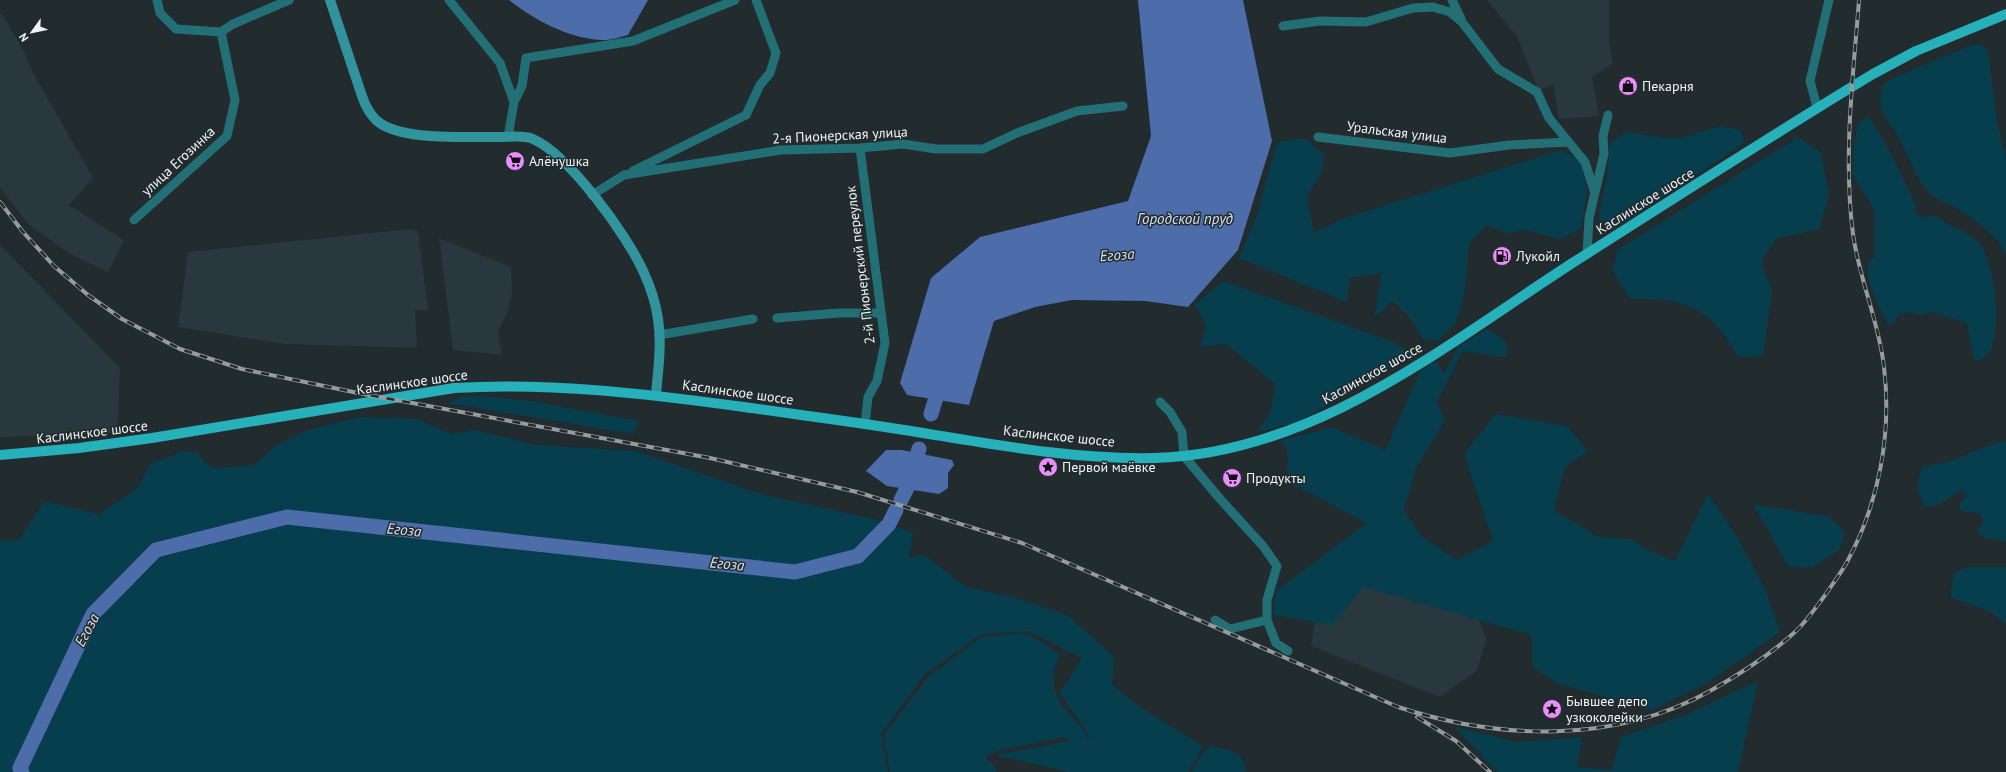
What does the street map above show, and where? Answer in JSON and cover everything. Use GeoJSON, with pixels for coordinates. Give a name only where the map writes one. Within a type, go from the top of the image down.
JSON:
{"type":"FeatureCollection","features":[{"type":"Feature","properties":{"kind":"main road","name":"Каслинское шоссе"},"geometry":{"type":"LineString","coordinates":[[0,455],[79,448],[152,438],[454,388],[531,386],[656,395],[1056,452],[1138,458],[1184,456],[1247,443],[1298,427],[1344,407],[1418,364],[1499,313],[1587,254],[1873,74],[1916,51],[2006,14]]}},
{"type":"Feature","properties":{"kind":"street"},"geometry":{"type":"LineString","coordinates":[[158,0],[160,13],[176,29],[221,32],[233,24],[289,0]]}},
{"type":"Feature","properties":{"kind":"street"},"geometry":{"type":"LineString","coordinates":[[330,0],[362,96],[367,108],[376,120],[387,127],[404,133],[425,136],[508,137],[532,139],[554,153],[592,195],[624,239],[644,273],[658,318],[659,336],[656,395]]}},
{"type":"Feature","properties":{"kind":"street"},"geometry":{"type":"LineString","coordinates":[[449,0],[500,63],[514,102]]}},
{"type":"Feature","properties":{"kind":"street"},"geometry":{"type":"LineString","coordinates":[[508,137],[514,102],[522,86],[526,58],[633,42],[735,0]]}},
{"type":"Feature","properties":{"kind":"street","name":"2-я Пионерская улица"},"geometry":{"type":"LineString","coordinates":[[592,195],[624,175],[746,115],[760,85],[770,72],[776,54],[756,0]]}},
{"type":"Feature","properties":{"kind":"street"},"geometry":{"type":"LineString","coordinates":[[1452,0],[1462,22]]}},
{"type":"Feature","properties":{"kind":"street"},"geometry":{"type":"LineString","coordinates":[[1817,108],[1810,81],[1829,0]]}},
{"type":"Feature","properties":{"kind":"street"},"geometry":{"type":"LineString","coordinates":[[1283,26],[1320,21],[1366,22],[1412,8],[1433,7],[1450,12],[1462,22],[1498,69],[1536,92],[1549,118],[1585,162],[1595,194]]}},
{"type":"Feature","properties":{"kind":"street","name":"улица Егозинка"},"geometry":{"type":"LineString","coordinates":[[134,220],[227,136],[235,100],[221,32]]}},
{"type":"Feature","properties":{"kind":"street","name":"2-я Пионерская улица"},"geometry":{"type":"LineString","coordinates":[[624,175],[781,150],[860,148],[903,144],[936,149],[983,149],[1017,133],[1077,111],[1123,106]]}},
{"type":"Feature","properties":{"kind":"street"},"geometry":{"type":"LineString","coordinates":[[1587,254],[1589,218],[1604,154],[1603,136],[1608,114]]}},
{"type":"Feature","properties":{"kind":"street","name":"Уральская улица"},"geometry":{"type":"LineString","coordinates":[[1318,137],[1450,153],[1509,145],[1568,142]]}},
{"type":"Feature","properties":{"kind":"street","name":"2-й Пионерский переулок"},"geometry":{"type":"LineString","coordinates":[[860,148],[885,343],[877,381],[868,397],[865,424]]}},
{"type":"Feature","properties":{"kind":"street"},"geometry":{"type":"LineString","coordinates":[[777,318],[839,313],[881,313]]}},
{"type":"Feature","properties":{"kind":"street"},"geometry":{"type":"LineString","coordinates":[[659,336],[753,319]]}},
{"type":"Feature","properties":{"kind":"street"},"geometry":{"type":"LineString","coordinates":[[1160,402],[1170,412],[1182,432],[1184,456],[1221,500],[1263,546],[1277,566],[1267,600],[1267,620],[1276,643],[1288,651]]}},
{"type":"Feature","properties":{"kind":"street"},"geometry":{"type":"LineString","coordinates":[[1215,620],[1230,629],[1267,620]]}},
{"type":"Feature","properties":{"kind":"shaded area"},"geometry":{"type":"Polygon","coordinates":[[[1487,0],[1609,0],[1609,40],[1613,64],[1592,77],[1599,116],[1559,119],[1553,85],[1538,90],[1518,38],[1487,0]]]}},
{"type":"Feature","properties":{"kind":"shaded area"},"geometry":{"type":"Polygon","coordinates":[[[0,14],[2,14],[26,55],[32,71],[93,178],[69,205],[124,240],[108,272],[72,255],[30,226],[0,188],[0,14]]]}},
{"type":"Feature","properties":{"kind":"shaded area"},"geometry":{"type":"Polygon","coordinates":[[[1979,44],[1988,49],[1997,122],[2006,160],[2006,255],[1997,240],[1984,228],[1968,215],[1933,196],[1920,182],[1897,134],[1888,123],[1881,108],[1880,96],[1883,85],[1893,78],[1967,47],[1979,44]]]}},
{"type":"Feature","properties":{"kind":"shaded area"},"geometry":{"type":"Polygon","coordinates":[[[1868,116],[1888,148],[1906,183],[1916,206],[1913,212],[1923,218],[1933,215],[1965,233],[1980,244],[1985,253],[1990,266],[1993,281],[1996,313],[1993,342],[1990,352],[1981,360],[1974,360],[1967,323],[1935,312],[1921,315],[1908,312],[1898,315],[1895,321],[1888,325],[1877,302],[1871,287],[1867,270],[1867,262],[1875,257],[1875,211],[1853,175],[1853,152],[1858,124],[1868,116]]]}},
{"type":"Feature","properties":{"kind":"shaded area"},"geometry":{"type":"Polygon","coordinates":[[[1721,126],[1741,130],[1744,143],[1613,230],[1598,218],[1608,172],[1610,143],[1627,132],[1664,138],[1682,138],[1721,126]]]}},
{"type":"Feature","properties":{"kind":"shaded area"},"geometry":{"type":"Polygon","coordinates":[[[1798,137],[1821,153],[1829,195],[1819,229],[1776,239],[1761,262],[1772,291],[1763,356],[1739,357],[1713,322],[1691,307],[1671,301],[1630,299],[1613,271],[1617,250],[1798,137]]]}},
{"type":"Feature","properties":{"kind":"shaded area"},"geometry":{"type":"Polygon","coordinates":[[[1305,138],[1324,154],[1321,174],[1307,197],[1314,233],[1339,220],[1561,150],[1581,160],[1587,190],[1581,229],[1560,239],[1525,230],[1507,233],[1487,225],[1469,244],[1464,296],[1456,322],[1438,341],[1423,339],[1411,319],[1393,301],[1374,318],[1382,273],[1350,278],[1347,302],[1239,258],[1257,215],[1277,142],[1305,138]]]}},
{"type":"Feature","properties":{"kind":"shaded area"},"geometry":{"type":"Polygon","coordinates":[[[410,229],[418,231],[428,310],[415,310],[417,348],[285,344],[178,327],[188,252],[410,229]]]}},
{"type":"Feature","properties":{"kind":"shaded area"},"geometry":{"type":"Polygon","coordinates":[[[439,238],[511,267],[512,294],[507,313],[498,331],[502,355],[453,350],[439,238]]]}},
{"type":"Feature","properties":{"kind":"shaded area"},"geometry":{"type":"Polygon","coordinates":[[[0,245],[120,368],[117,433],[0,437],[0,245]]]}},
{"type":"Feature","properties":{"kind":"shaded area"},"geometry":{"type":"Polygon","coordinates":[[[1223,281],[1388,340],[1414,354],[1298,422],[1256,432],[1270,414],[1275,384],[1226,344],[1200,347],[1206,325],[1195,304],[1223,281]]]}},
{"type":"Feature","properties":{"kind":"shaded area"},"geometry":{"type":"Polygon","coordinates":[[[1488,329],[1507,342],[1506,358],[1463,351],[1437,402],[1445,421],[1416,468],[1404,510],[1420,535],[1457,560],[1493,541],[1464,454],[1496,414],[1567,426],[1588,451],[1565,467],[1554,510],[1599,537],[1631,539],[1646,549],[1675,561],[1708,494],[1734,532],[1764,586],[1780,632],[1707,683],[1652,710],[1559,684],[1533,667],[1531,635],[1363,587],[1332,625],[1273,615],[1276,591],[1367,523],[1288,482],[1287,449],[1280,441],[1332,427],[1385,450],[1421,370],[1436,361],[1444,374],[1458,347],[1488,329]]]}},
{"type":"Feature","properties":{"kind":"shaded area"},"geometry":{"type":"Polygon","coordinates":[[[482,396],[532,401],[639,421],[633,434],[448,403],[460,397],[482,396]]]}},
{"type":"Feature","properties":{"kind":"shaded area"},"geometry":{"type":"Polygon","coordinates":[[[359,417],[417,419],[452,434],[475,430],[536,445],[636,451],[758,493],[874,519],[913,533],[909,559],[923,554],[966,587],[1017,598],[1069,616],[1114,657],[1112,684],[1138,706],[1203,746],[1188,772],[1069,772],[995,755],[1070,741],[1064,737],[997,751],[985,757],[994,765],[996,772],[890,772],[884,735],[929,676],[982,637],[1024,633],[1043,643],[1060,655],[1053,671],[1055,692],[1062,706],[1085,732],[1087,738],[1090,737],[1060,693],[1082,658],[1028,631],[982,634],[925,674],[881,734],[888,772],[0,772],[0,540],[19,540],[44,501],[99,514],[138,488],[150,464],[184,451],[197,452],[204,462],[215,468],[254,465],[275,446],[305,431],[359,417]]]}},
{"type":"Feature","properties":{"kind":"shaded area"},"geometry":{"type":"Polygon","coordinates":[[[2001,441],[2006,442],[2006,541],[1985,538],[1977,532],[1982,525],[1983,518],[1977,512],[1964,512],[1960,509],[1960,503],[1967,496],[1962,490],[1938,505],[1924,507],[1917,486],[1922,467],[1950,461],[2001,441]]]}},
{"type":"Feature","properties":{"kind":"shaded area"},"geometry":{"type":"Polygon","coordinates":[[[1753,504],[1830,517],[1845,532],[1839,550],[1811,568],[1788,566],[1753,504]]]}},
{"type":"Feature","properties":{"kind":"shaded area"},"geometry":{"type":"Polygon","coordinates":[[[1967,567],[2006,567],[2006,624],[1989,611],[1950,597],[1954,573],[1967,567]]]}},
{"type":"Feature","properties":{"kind":"shaded area"},"geometry":{"type":"Polygon","coordinates":[[[1362,577],[1473,604],[1486,639],[1477,670],[1440,697],[1311,646],[1316,613],[1362,577]]]}},
{"type":"Feature","properties":{"kind":"shaded area"},"geometry":{"type":"Polygon","coordinates":[[[1758,681],[1738,772],[1497,772],[1455,727],[1517,742],[1582,737],[1577,767],[1612,770],[1621,737],[1685,715],[1758,681]]]}},
{"type":"Feature","properties":{"kind":"shaded area"},"geometry":{"type":"Polygon","coordinates":[[[1211,746],[1229,750],[1241,756],[1246,768],[1245,772],[1191,772],[1202,754],[1211,746]]]}},
{"type":"Feature","properties":{"kind":"water"},"geometry":{"type":"Polygon","coordinates":[[[509,0],[648,0],[628,35],[604,40],[588,39],[576,36],[552,27],[509,0]]]}},
{"type":"Feature","properties":{"kind":"water","name":"Городской пруд"},"geometry":{"type":"Polygon","coordinates":[[[1138,0],[1243,0],[1272,141],[1238,250],[1188,307],[1145,301],[1072,300],[1035,307],[994,321],[969,405],[907,395],[900,383],[931,278],[980,237],[1128,201],[1151,136],[1138,0]]]}},
{"type":"Feature","properties":{"kind":"water"},"geometry":{"type":"Polygon","coordinates":[[[886,450],[902,450],[952,460],[954,465],[948,473],[948,488],[939,494],[887,486],[866,471],[886,450]]]}},
{"type":"Feature","properties":{"kind":"waterway","name":"Егоза"},"geometry":{"type":"LineString","coordinates":[[931,414],[941,381]]}},
{"type":"Feature","properties":{"kind":"waterway","name":"Егоза"},"geometry":{"type":"LineString","coordinates":[[901,500],[907,488],[919,449]]}},
{"type":"Feature","properties":{"kind":"waterway","name":"Егоза"},"geometry":{"type":"LineString","coordinates":[[22,772],[20,768],[93,614],[156,550],[287,517],[795,572],[858,556],[889,524],[896,510]]}},
{"type":"Feature","properties":{"kind":"railway"},"geometry":{"type":"LineString","coordinates":[[0,202],[23,232],[54,266],[88,295],[122,319],[180,349],[242,369],[358,393],[710,458],[857,492],[1022,543],[1398,707],[1437,718],[1476,726],[1516,730],[1556,731],[1596,728],[1635,720],[1673,708],[1721,685],[1775,649],[1799,628],[1826,594],[1847,562],[1867,516],[1875,492],[1884,443],[1886,392],[1884,367],[1878,334],[1856,251],[1850,205],[1850,117],[1859,0]]}},
{"type":"Feature","properties":{"kind":"railway"},"geometry":{"type":"LineString","coordinates":[[1417,717],[1456,741],[1490,772]]}},
{"type":"Feature","properties":{"kind":"place","name":"Пекарня"},"geometry":{"type":"Point","coordinates":[1628,86]}},
{"type":"Feature","properties":{"kind":"place","name":"Алёнушка"},"geometry":{"type":"Point","coordinates":[515,161]}},
{"type":"Feature","properties":{"kind":"place","name":"Лукойл"},"geometry":{"type":"Point","coordinates":[1502,256]}},
{"type":"Feature","properties":{"kind":"place","name":"Первой маёвке"},"geometry":{"type":"Point","coordinates":[1048,467]}},
{"type":"Feature","properties":{"kind":"place","name":"Продукты"},"geometry":{"type":"Point","coordinates":[1232,478]}},
{"type":"Feature","properties":{"kind":"place","name":"Бывшее депо узкоколейки"},"geometry":{"type":"Point","coordinates":[1552,709]}}]}
